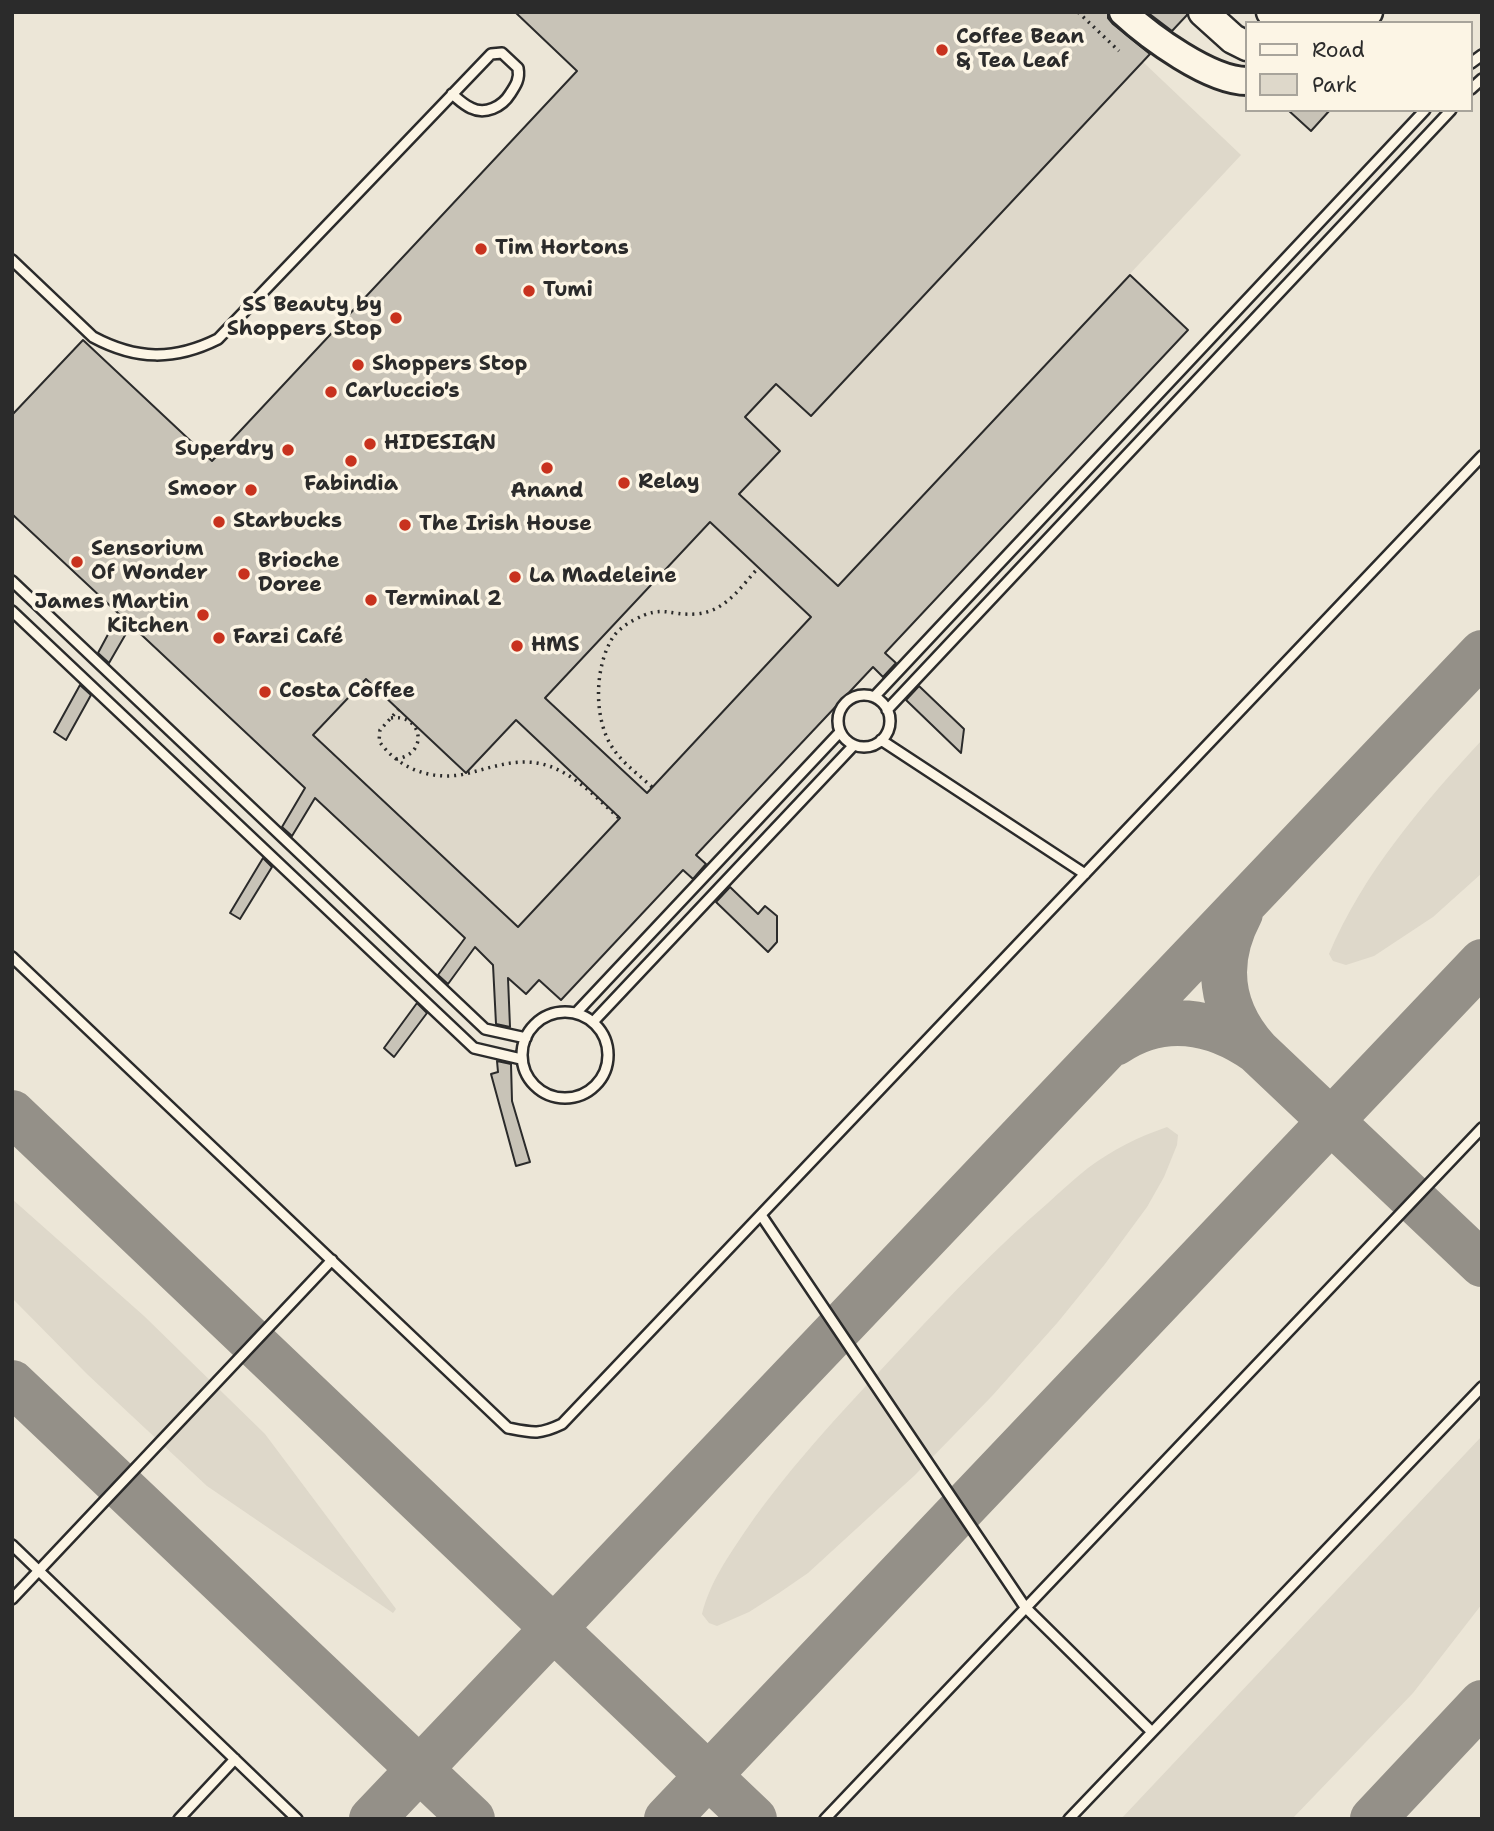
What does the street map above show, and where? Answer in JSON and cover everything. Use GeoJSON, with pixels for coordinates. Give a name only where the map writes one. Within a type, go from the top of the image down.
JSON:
{"type":"FeatureCollection","features":[{"type":"Feature","properties":{"kind":"main road"},"geometry":{"type":"LineString","coordinates":[[1123,12],[1182,57],[1220,74],[1240,81],[1246,80]]}},
{"type":"Feature","properties":{"kind":"main road"},"geometry":{"type":"LineString","coordinates":[[1203,12],[1233,39],[1246,46]]}},
{"type":"Feature","properties":{"kind":"main road"},"geometry":{"type":"LineString","coordinates":[[1270,12],[1320,20],[1367,12]]}},
{"type":"Feature","properties":{"kind":"lane"},"geometry":{"type":"LineString","coordinates":[[12,260],[93,337],[108,345],[124,351],[157,355],[173,355],[203,346],[218,339],[452,94],[491,54],[502,53],[518,68],[518,80],[507,100],[495,108],[470,108],[452,94]]}},
{"type":"Feature","properties":{"kind":"lane"},"geometry":{"type":"LineString","coordinates":[[874,697],[1423,112]]}},
{"type":"Feature","properties":{"kind":"lane"},"geometry":{"type":"LineString","coordinates":[[887,709],[1449,112]]}},
{"type":"Feature","properties":{"kind":"lane"},"geometry":{"type":"LineString","coordinates":[[12,957],[508,1428],[545,1432],[562,1424],[1482,456]]}},
{"type":"Feature","properties":{"kind":"lane"},"geometry":{"type":"LineString","coordinates":[[12,581],[485,1029],[526,1038]]}},
{"type":"Feature","properties":{"kind":"lane"},"geometry":{"type":"LineString","coordinates":[[12,611],[474,1048],[521,1059]]}},
{"type":"Feature","properties":{"kind":"lane"},"geometry":{"type":"LineString","coordinates":[[853,697],[874,697],[887,709],[890,722],[888,731],[881,740],[869,747],[854,746],[840,733],[840,710],[845,702],[853,697]]}},
{"type":"Feature","properties":{"kind":"lane"},"geometry":{"type":"LineString","coordinates":[[576,1013],[840,733]]}},
{"type":"Feature","properties":{"kind":"lane"},"geometry":{"type":"LineString","coordinates":[[881,740],[1085,874]]}},
{"type":"Feature","properties":{"kind":"lane"},"geometry":{"type":"LineString","coordinates":[[593,1022],[854,746]]}},
{"type":"Feature","properties":{"kind":"lane"},"geometry":{"type":"LineString","coordinates":[[576,1013],[588,1018],[603,1034],[607,1044],[607,1066],[603,1076],[589,1091],[570,1098],[551,1096],[529,1077],[521,1059],[526,1038],[531,1029],[548,1016],[576,1013]]}},
{"type":"Feature","properties":{"kind":"lane"},"geometry":{"type":"LineString","coordinates":[[825,1819],[1482,1128]]}},
{"type":"Feature","properties":{"kind":"lane"},"geometry":{"type":"LineString","coordinates":[[761,1215],[1026,1607],[1152,1732]]}},
{"type":"Feature","properties":{"kind":"lane"},"geometry":{"type":"LineString","coordinates":[[12,1599],[332,1260]]}},
{"type":"Feature","properties":{"kind":"lane"},"geometry":{"type":"LineString","coordinates":[[1069,1819],[1482,1387]]}},
{"type":"Feature","properties":{"kind":"lane"},"geometry":{"type":"LineString","coordinates":[[12,1545],[297,1819]]}},
{"type":"Feature","properties":{"kind":"lane"},"geometry":{"type":"LineString","coordinates":[[179,1819],[235,1759]]}},
{"type":"Feature","properties":{"kind":"path"},"geometry":{"type":"LineString","coordinates":[[1078,12],[1119,51]]}},
{"type":"Feature","properties":{"kind":"path"},"geometry":{"type":"LineString","coordinates":[[652,787],[613,749],[603,725],[598,687],[613,638],[627,624],[653,612],[698,614],[715,609],[730,600],[758,568]]}},
{"type":"Feature","properties":{"kind":"path"},"geometry":{"type":"LineString","coordinates":[[399,709],[380,730],[379,741],[394,759],[418,771],[442,776],[469,773],[513,762],[540,764],[573,778],[620,819]]}},
{"type":"Feature","properties":{"kind":"path"},"geometry":{"type":"LineString","coordinates":[[389,719],[406,719],[414,725],[419,741],[414,750],[405,757],[394,759]]}},
{"type":"Feature","properties":{"kind":"shaded area"},"geometry":{"type":"Polygon","coordinates":[[[12,12],[1482,12],[1482,1819],[12,1819],[12,12]]]}},
{"type":"Feature","properties":{"kind":"green space"},"geometry":{"type":"Polygon","coordinates":[[[1143,62],[1241,155],[838,586],[740,494],[780,451],[745,417],[776,384],[811,416],[1143,62]]]}},
{"type":"Feature","properties":{"kind":"green space"},"geometry":{"type":"Polygon","coordinates":[[[710,522],[811,617],[647,793],[545,698],[710,522]]]}},
{"type":"Feature","properties":{"kind":"green space"},"geometry":{"type":"Polygon","coordinates":[[[366,679],[466,773],[516,720],[620,818],[518,927],[313,735],[366,679]]]}},
{"type":"Feature","properties":{"kind":"green space"},"geometry":{"type":"Polygon","coordinates":[[[1482,740],[1482,873],[1433,917],[1374,956],[1346,965],[1333,961],[1329,954],[1343,924],[1377,868],[1417,814],[1482,740]]]}},
{"type":"Feature","properties":{"kind":"green space"},"geometry":{"type":"Polygon","coordinates":[[[1167,1127],[1178,1135],[1177,1145],[1164,1177],[1147,1207],[1058,1322],[992,1396],[915,1475],[808,1573],[749,1612],[717,1626],[709,1623],[702,1614],[705,1602],[733,1550],[783,1480],[866,1386],[976,1270],[1073,1181],[1097,1161],[1116,1150],[1167,1127]]]}},
{"type":"Feature","properties":{"kind":"green space"},"geometry":{"type":"Polygon","coordinates":[[[12,1199],[144,1316],[265,1434],[396,1609],[393,1613],[207,1486],[87,1374],[12,1298],[12,1199]]]}},
{"type":"Feature","properties":{"kind":"green space"},"geometry":{"type":"Polygon","coordinates":[[[1482,1436],[1482,1604],[1413,1693],[1292,1819],[1121,1819],[1482,1436]]]}},
{"type":"Feature","properties":{"kind":"building","name":"Terminal 2"},"geometry":{"type":"Polygon","coordinates":[[[515,12],[1108,12],[1108,18],[1113,24],[1150,54],[811,416],[776,384],[745,417],[780,451],[739,494],[838,586],[1130,275],[1188,330],[885,653],[896,663],[883,677],[873,667],[696,855],[706,864],[693,879],[683,870],[561,1000],[539,980],[526,994],[508,978],[510,1027],[496,1024],[493,965],[475,947],[448,984],[438,975],[465,938],[315,798],[292,836],[282,827],[305,788],[131,625],[109,663],[98,653],[119,614],[12,514],[12,415],[83,340],[212,461],[577,71],[515,12]],[[710,522],[545,698],[647,793],[811,617],[710,522]],[[366,679],[313,735],[518,927],[620,818],[516,720],[466,773],[366,679]]]}},
{"type":"Feature","properties":{"kind":"building"},"geometry":{"type":"Polygon","coordinates":[[[1147,12],[1187,12],[1187,15],[1172,31],[1147,12]]]}},
{"type":"Feature","properties":{"kind":"building"},"geometry":{"type":"Polygon","coordinates":[[[1290,112],[1328,112],[1311,131],[1290,112]]]}},
{"type":"Feature","properties":{"kind":"building"},"geometry":{"type":"Polygon","coordinates":[[[80,685],[91,695],[66,740],[54,732],[80,685]]]}},
{"type":"Feature","properties":{"kind":"building"},"geometry":{"type":"Polygon","coordinates":[[[919,686],[964,729],[961,753],[906,700],[919,686]]]}},
{"type":"Feature","properties":{"kind":"building"},"geometry":{"type":"Polygon","coordinates":[[[263,858],[272,867],[240,919],[230,913],[263,858]]]}},
{"type":"Feature","properties":{"kind":"building"},"geometry":{"type":"Polygon","coordinates":[[[730,887],[758,914],[765,906],[777,916],[777,942],[768,952],[716,902],[730,887]]]}},
{"type":"Feature","properties":{"kind":"building"},"geometry":{"type":"Polygon","coordinates":[[[417,1003],[427,1013],[394,1057],[384,1048],[417,1003]]]}},
{"type":"Feature","properties":{"kind":"building"},"geometry":{"type":"Polygon","coordinates":[[[497,1061],[511,1064],[512,1101],[530,1162],[516,1166],[491,1074],[498,1072],[497,1061]]]}},
{"type":"Feature","properties":{"kind":"taxiway"},"geometry":{"type":"LineString","coordinates":[[372,1819],[1482,653]]}},
{"type":"Feature","properties":{"kind":"taxiway"},"geometry":{"type":"LineString","coordinates":[[1115,1043],[1151,1026],[1187,1023],[1223,1032],[1257,1051],[1235,1019],[1225,985],[1226,949],[1240,913]]}},
{"type":"Feature","properties":{"kind":"taxiway"},"geometry":{"type":"LineString","coordinates":[[667,1819],[1482,962]]}},
{"type":"Feature","properties":{"kind":"taxiway"},"geometry":{"type":"LineString","coordinates":[[1257,1051],[1482,1264]]}},
{"type":"Feature","properties":{"kind":"taxiway"},"geometry":{"type":"LineString","coordinates":[[12,1113],[754,1819]]}},
{"type":"Feature","properties":{"kind":"taxiway"},"geometry":{"type":"LineString","coordinates":[[12,1383],[472,1819]]}},
{"type":"Feature","properties":{"kind":"taxiway"},"geometry":{"type":"LineString","coordinates":[[1373,1819],[1482,1703]]}},
{"type":"Feature","properties":{"kind":"place","name":"Coffee Bean & Tea Leaf"},"geometry":{"type":"Point","coordinates":[942,50]}},
{"type":"Feature","properties":{"kind":"place","name":"Tim Hortons"},"geometry":{"type":"Point","coordinates":[481,249]}},
{"type":"Feature","properties":{"kind":"place","name":"Tumi"},"geometry":{"type":"Point","coordinates":[529,291]}},
{"type":"Feature","properties":{"kind":"place","name":"SS Beauty by Shoppers Stop"},"geometry":{"type":"Point","coordinates":[396,318]}},
{"type":"Feature","properties":{"kind":"place","name":"Shoppers Stop"},"geometry":{"type":"Point","coordinates":[358,365]}},
{"type":"Feature","properties":{"kind":"place","name":"Carluccio's"},"geometry":{"type":"Point","coordinates":[331,392]}},
{"type":"Feature","properties":{"kind":"place","name":"HIDESIGN"},"geometry":{"type":"Point","coordinates":[370,444]}},
{"type":"Feature","properties":{"kind":"place","name":"Superdry"},"geometry":{"type":"Point","coordinates":[288,450]}},
{"type":"Feature","properties":{"kind":"place","name":"Fabindia"},"geometry":{"type":"Point","coordinates":[351,461]}},
{"type":"Feature","properties":{"kind":"place","name":"Anand"},"geometry":{"type":"Point","coordinates":[547,468]}},
{"type":"Feature","properties":{"kind":"place","name":"Relay"},"geometry":{"type":"Point","coordinates":[624,483]}},
{"type":"Feature","properties":{"kind":"place","name":"Smoor"},"geometry":{"type":"Point","coordinates":[251,490]}},
{"type":"Feature","properties":{"kind":"place","name":"Starbucks"},"geometry":{"type":"Point","coordinates":[219,522]}},
{"type":"Feature","properties":{"kind":"place","name":"The Irish House"},"geometry":{"type":"Point","coordinates":[405,525]}},
{"type":"Feature","properties":{"kind":"place","name":"Sensorium Of Wonder"},"geometry":{"type":"Point","coordinates":[77,562]}},
{"type":"Feature","properties":{"kind":"place","name":"Brioche Doree"},"geometry":{"type":"Point","coordinates":[244,574]}},
{"type":"Feature","properties":{"kind":"place","name":"La Madeleine"},"geometry":{"type":"Point","coordinates":[515,577]}},
{"type":"Feature","properties":{"kind":"place","name":"Terminal 2"},"geometry":{"type":"Point","coordinates":[371,600]}},
{"type":"Feature","properties":{"kind":"place","name":"James Martin Kitchen"},"geometry":{"type":"Point","coordinates":[203,615]}},
{"type":"Feature","properties":{"kind":"place","name":"Farzi Café"},"geometry":{"type":"Point","coordinates":[219,638]}},
{"type":"Feature","properties":{"kind":"place","name":"HMS"},"geometry":{"type":"Point","coordinates":[517,646]}},
{"type":"Feature","properties":{"kind":"place","name":"Costa Coffee"},"geometry":{"type":"Point","coordinates":[265,692]}}]}
